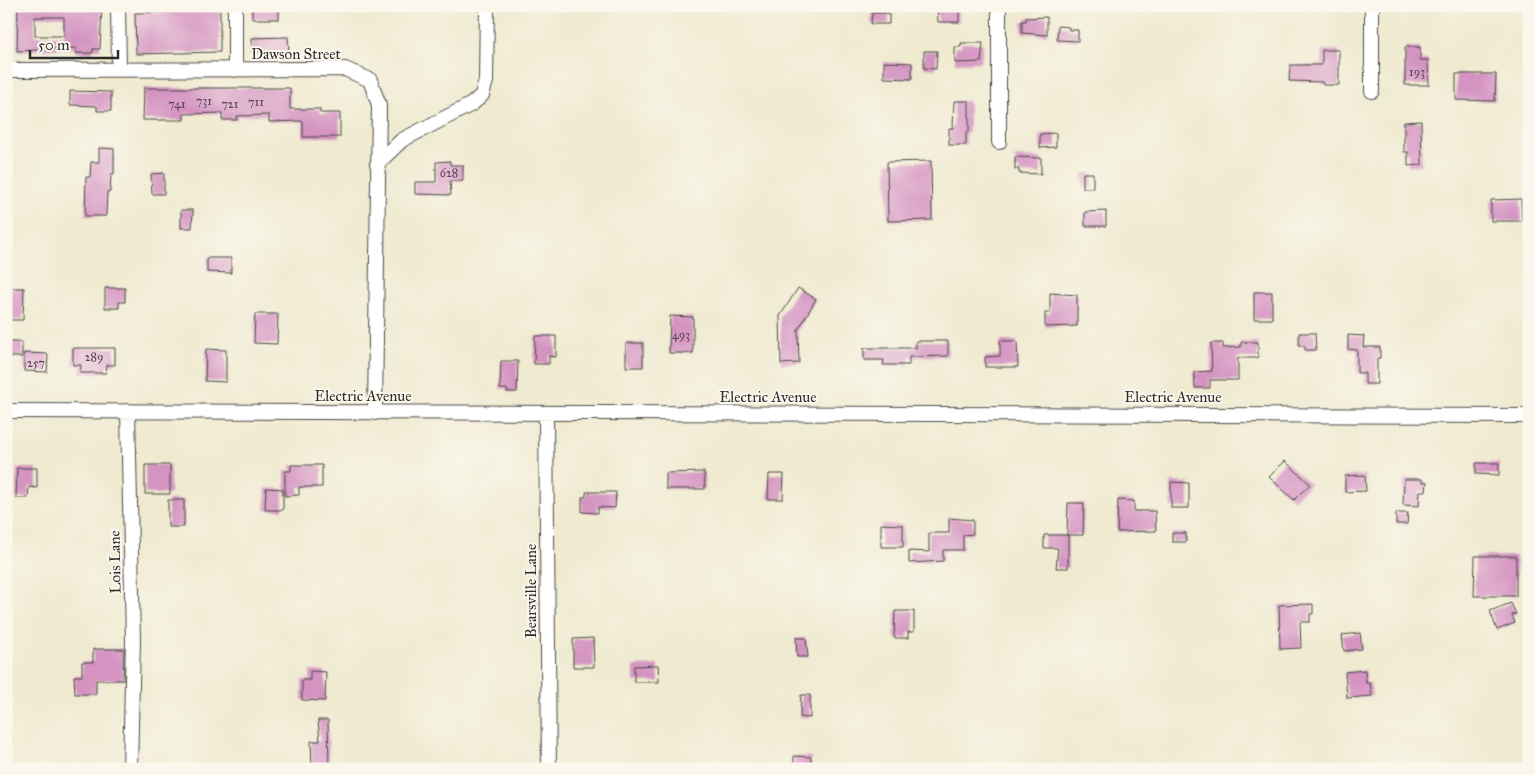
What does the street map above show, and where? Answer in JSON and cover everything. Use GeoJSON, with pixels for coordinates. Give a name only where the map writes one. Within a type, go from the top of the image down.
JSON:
{"type":"FeatureCollection","features":[{"type":"Feature","properties":{"kind":"street"},"geometry":{"type":"LineString","coordinates":[[118,6],[119,70]]}},
{"type":"Feature","properties":{"kind":"street"},"geometry":{"type":"LineString","coordinates":[[235,6],[235,70]]}},
{"type":"Feature","properties":{"kind":"street"},"geometry":{"type":"LineString","coordinates":[[377,164],[402,140],[472,104],[482,95],[486,81],[487,6]]}},
{"type":"Feature","properties":{"kind":"street"},"geometry":{"type":"LineString","coordinates":[[999,6],[999,142]]}},
{"type":"Feature","properties":{"kind":"street"},"geometry":{"type":"LineString","coordinates":[[1372,6],[1372,91]]}},
{"type":"Feature","properties":{"kind":"street","name":"Dawson Street"},"geometry":{"type":"LineString","coordinates":[[6,70],[345,69],[370,80],[379,105],[375,412]]}},
{"type":"Feature","properties":{"kind":"street","name":"Electric Avenue"},"geometry":{"type":"LineString","coordinates":[[6,411],[1529,416]]}},
{"type":"Feature","properties":{"kind":"street","name":"Lois Lane"},"geometry":{"type":"LineString","coordinates":[[128,411],[133,640],[130,769]]}},
{"type":"Feature","properties":{"kind":"street","name":"Bearsville Lane"},"geometry":{"type":"LineString","coordinates":[[546,413],[549,769]]}},
{"type":"Feature","properties":{"kind":"building"},"geometry":{"type":"Polygon","coordinates":[[[18,6],[102,6],[100,49],[93,49],[93,53],[76,53],[76,48],[17,51],[18,6]],[[35,17],[35,36],[64,36],[64,17],[35,17]]]}},
{"type":"Feature","properties":{"kind":"building"},"geometry":{"type":"Polygon","coordinates":[[[182,6],[220,6],[220,52],[136,54],[135,13],[182,12],[182,6]]]}},
{"type":"Feature","properties":{"kind":"building"},"geometry":{"type":"Polygon","coordinates":[[[252,6],[279,6],[279,19],[252,19],[252,6]]]}},
{"type":"Feature","properties":{"kind":"building"},"geometry":{"type":"Polygon","coordinates":[[[937,6],[959,6],[959,22],[938,22],[937,6]]]}},
{"type":"Feature","properties":{"kind":"building"},"geometry":{"type":"Polygon","coordinates":[[[872,13],[889,13],[889,24],[871,24],[872,13]]]}},
{"type":"Feature","properties":{"kind":"building"},"geometry":{"type":"Polygon","coordinates":[[[1047,17],[1047,35],[1022,33],[1022,21],[1026,21],[1026,18],[1047,17]]]}},
{"type":"Feature","properties":{"kind":"building"},"geometry":{"type":"Polygon","coordinates":[[[1058,26],[1069,27],[1069,30],[1078,30],[1078,41],[1057,40],[1058,26]]]}},
{"type":"Feature","properties":{"kind":"building"},"geometry":{"type":"Polygon","coordinates":[[[288,37],[289,52],[252,52],[252,38],[288,37]]]}},
{"type":"Feature","properties":{"kind":"building"},"geometry":{"type":"Polygon","coordinates":[[[961,43],[983,43],[981,62],[955,63],[955,47],[961,47],[961,43]]]}},
{"type":"Feature","properties":{"kind":"building"},"geometry":{"type":"Polygon","coordinates":[[[1405,47],[1420,47],[1420,60],[1428,60],[1429,85],[1405,85],[1405,47]]]}},
{"type":"Feature","properties":{"kind":"building"},"geometry":{"type":"Polygon","coordinates":[[[1322,50],[1339,50],[1339,85],[1323,85],[1322,82],[1289,81],[1290,65],[1322,65],[1322,50]]]}},
{"type":"Feature","properties":{"kind":"building"},"geometry":{"type":"Polygon","coordinates":[[[924,51],[937,51],[936,69],[924,68],[924,51]]]}},
{"type":"Feature","properties":{"kind":"building"},"geometry":{"type":"Polygon","coordinates":[[[884,62],[912,63],[912,79],[884,78],[884,62]]]}},
{"type":"Feature","properties":{"kind":"building"},"geometry":{"type":"Polygon","coordinates":[[[1456,74],[1496,74],[1495,101],[1456,100],[1456,74]]]}},
{"type":"Feature","properties":{"kind":"building"},"geometry":{"type":"Polygon","coordinates":[[[144,88],[290,88],[290,109],[320,109],[320,113],[340,113],[340,137],[303,137],[303,121],[269,122],[269,115],[237,116],[237,120],[222,120],[222,113],[184,114],[184,120],[143,120],[144,88]]]}},
{"type":"Feature","properties":{"kind":"building"},"geometry":{"type":"Polygon","coordinates":[[[70,91],[111,92],[111,111],[97,111],[97,106],[70,105],[70,91]]]}},
{"type":"Feature","properties":{"kind":"building"},"geometry":{"type":"Polygon","coordinates":[[[954,101],[969,101],[969,132],[966,132],[966,145],[949,145],[949,128],[953,128],[954,101]]]}},
{"type":"Feature","properties":{"kind":"building"},"geometry":{"type":"Polygon","coordinates":[[[1421,121],[1422,165],[1408,166],[1408,152],[1404,152],[1404,122],[1421,121]]]}},
{"type":"Feature","properties":{"kind":"building"},"geometry":{"type":"Polygon","coordinates":[[[1056,133],[1056,147],[1040,148],[1040,134],[1056,133]]]}},
{"type":"Feature","properties":{"kind":"building"},"geometry":{"type":"Polygon","coordinates":[[[99,148],[114,149],[114,174],[111,174],[110,192],[107,192],[106,216],[85,216],[86,177],[90,177],[91,162],[99,162],[99,148]]]}},
{"type":"Feature","properties":{"kind":"building"},"geometry":{"type":"Polygon","coordinates":[[[1015,157],[1041,158],[1041,174],[1019,173],[1019,169],[1015,169],[1015,157]]]}},
{"type":"Feature","properties":{"kind":"building"},"geometry":{"type":"Polygon","coordinates":[[[450,161],[450,165],[463,165],[463,181],[450,181],[451,195],[415,194],[415,182],[436,182],[436,162],[450,161]]]}},
{"type":"Feature","properties":{"kind":"building"},"geometry":{"type":"Polygon","coordinates":[[[931,161],[932,220],[888,221],[887,162],[931,161]]]}},
{"type":"Feature","properties":{"kind":"building"},"geometry":{"type":"Polygon","coordinates":[[[164,173],[164,194],[152,194],[151,174],[164,173]]]}},
{"type":"Feature","properties":{"kind":"building"},"geometry":{"type":"Polygon","coordinates":[[[1083,173],[1093,173],[1093,188],[1083,188],[1083,173]]]}},
{"type":"Feature","properties":{"kind":"building"},"geometry":{"type":"Polygon","coordinates":[[[1521,199],[1522,221],[1491,221],[1491,200],[1521,199]]]}},
{"type":"Feature","properties":{"kind":"building"},"geometry":{"type":"Polygon","coordinates":[[[181,210],[193,210],[192,228],[181,228],[181,210]]]}},
{"type":"Feature","properties":{"kind":"building"},"geometry":{"type":"Polygon","coordinates":[[[1106,211],[1106,226],[1085,226],[1085,212],[1106,211]]]}},
{"type":"Feature","properties":{"kind":"building"},"geometry":{"type":"Polygon","coordinates":[[[207,258],[231,258],[231,273],[207,272],[207,258]]]}},
{"type":"Feature","properties":{"kind":"building"},"geometry":{"type":"Polygon","coordinates":[[[6,288],[24,288],[23,320],[10,320],[10,298],[6,298],[6,288]]]}},
{"type":"Feature","properties":{"kind":"building"},"geometry":{"type":"Polygon","coordinates":[[[105,288],[125,288],[125,302],[119,302],[119,308],[105,308],[105,288]]]}},
{"type":"Feature","properties":{"kind":"building"},"geometry":{"type":"Polygon","coordinates":[[[798,288],[816,299],[798,330],[799,363],[781,364],[780,316],[798,288]]]}},
{"type":"Feature","properties":{"kind":"building"},"geometry":{"type":"Polygon","coordinates":[[[1254,292],[1272,292],[1272,319],[1254,319],[1254,292]]]}},
{"type":"Feature","properties":{"kind":"building"},"geometry":{"type":"Polygon","coordinates":[[[1050,293],[1077,295],[1077,326],[1045,327],[1045,313],[1050,313],[1050,293]]]}},
{"type":"Feature","properties":{"kind":"building"},"geometry":{"type":"Polygon","coordinates":[[[255,314],[278,314],[277,344],[254,343],[255,314]]]}},
{"type":"Feature","properties":{"kind":"building"},"geometry":{"type":"Polygon","coordinates":[[[670,316],[693,317],[693,353],[669,353],[670,316]]]}},
{"type":"Feature","properties":{"kind":"building"},"geometry":{"type":"Polygon","coordinates":[[[1299,333],[1315,333],[1316,350],[1305,350],[1305,346],[1299,346],[1299,333]]]}},
{"type":"Feature","properties":{"kind":"building"},"geometry":{"type":"Polygon","coordinates":[[[1348,335],[1364,336],[1363,347],[1380,347],[1380,358],[1377,358],[1377,384],[1365,384],[1365,373],[1357,373],[1357,350],[1348,349],[1348,335]]]}},
{"type":"Feature","properties":{"kind":"building"},"geometry":{"type":"Polygon","coordinates":[[[535,336],[556,336],[556,357],[549,356],[549,364],[534,364],[535,336]]]}},
{"type":"Feature","properties":{"kind":"building"},"geometry":{"type":"Polygon","coordinates":[[[916,341],[948,341],[948,356],[909,357],[909,365],[883,365],[884,360],[864,360],[864,348],[916,348],[916,341]]]}},
{"type":"Feature","properties":{"kind":"building"},"geometry":{"type":"Polygon","coordinates":[[[1000,341],[1017,341],[1018,367],[985,367],[985,357],[1000,356],[1000,341]]]}},
{"type":"Feature","properties":{"kind":"building"},"geometry":{"type":"Polygon","coordinates":[[[9,342],[22,342],[22,357],[9,357],[9,342]]]}},
{"type":"Feature","properties":{"kind":"building"},"geometry":{"type":"Polygon","coordinates":[[[1241,342],[1258,342],[1258,358],[1238,358],[1238,380],[1210,380],[1210,388],[1195,388],[1194,372],[1212,371],[1211,343],[1223,343],[1223,348],[1241,347],[1241,342]]]}},
{"type":"Feature","properties":{"kind":"building"},"geometry":{"type":"Polygon","coordinates":[[[626,343],[643,343],[643,367],[626,367],[626,343]]]}},
{"type":"Feature","properties":{"kind":"building"},"geometry":{"type":"Polygon","coordinates":[[[73,348],[115,348],[115,365],[107,365],[106,373],[80,373],[81,365],[73,365],[73,348]]]}},
{"type":"Feature","properties":{"kind":"building"},"geometry":{"type":"Polygon","coordinates":[[[206,349],[226,350],[226,382],[205,381],[206,349]]]}},
{"type":"Feature","properties":{"kind":"building"},"geometry":{"type":"Polygon","coordinates":[[[24,353],[48,354],[47,372],[24,371],[24,353]]]}},
{"type":"Feature","properties":{"kind":"building"},"geometry":{"type":"Polygon","coordinates":[[[501,361],[518,361],[517,392],[507,392],[507,389],[500,389],[501,361]]]}},
{"type":"Feature","properties":{"kind":"building"},"geometry":{"type":"Polygon","coordinates":[[[1285,461],[1310,484],[1294,500],[1269,477],[1285,461]]]}},
{"type":"Feature","properties":{"kind":"building"},"geometry":{"type":"Polygon","coordinates":[[[1476,463],[1499,463],[1499,475],[1476,474],[1476,463]]]}},
{"type":"Feature","properties":{"kind":"building"},"geometry":{"type":"Polygon","coordinates":[[[145,465],[170,465],[170,494],[145,494],[145,465]]]}},
{"type":"Feature","properties":{"kind":"building"},"geometry":{"type":"Polygon","coordinates":[[[291,465],[322,465],[322,487],[299,487],[299,495],[285,496],[285,471],[291,471],[291,465]]]}},
{"type":"Feature","properties":{"kind":"building"},"geometry":{"type":"Polygon","coordinates":[[[17,468],[37,468],[37,488],[29,487],[28,498],[16,498],[17,468]]]}},
{"type":"Feature","properties":{"kind":"building"},"geometry":{"type":"Polygon","coordinates":[[[704,472],[705,489],[666,489],[666,473],[704,472]]]}},
{"type":"Feature","properties":{"kind":"building"},"geometry":{"type":"Polygon","coordinates":[[[769,474],[784,474],[783,499],[768,499],[769,474]]]}},
{"type":"Feature","properties":{"kind":"building"},"geometry":{"type":"Polygon","coordinates":[[[1365,475],[1366,491],[1345,492],[1345,476],[1365,475]]]}},
{"type":"Feature","properties":{"kind":"building"},"geometry":{"type":"Polygon","coordinates":[[[1404,479],[1422,479],[1422,482],[1427,482],[1426,491],[1420,491],[1419,506],[1403,505],[1404,479]]]}},
{"type":"Feature","properties":{"kind":"building"},"geometry":{"type":"Polygon","coordinates":[[[1171,482],[1189,483],[1189,508],[1171,508],[1171,482]]]}},
{"type":"Feature","properties":{"kind":"building"},"geometry":{"type":"Polygon","coordinates":[[[266,488],[283,489],[283,510],[265,510],[266,488]]]}},
{"type":"Feature","properties":{"kind":"building"},"geometry":{"type":"Polygon","coordinates":[[[586,492],[616,492],[615,508],[598,507],[598,513],[582,512],[582,497],[586,497],[586,492]]]}},
{"type":"Feature","properties":{"kind":"building"},"geometry":{"type":"Polygon","coordinates":[[[168,500],[184,500],[184,527],[168,527],[168,500]]]}},
{"type":"Feature","properties":{"kind":"building"},"geometry":{"type":"Polygon","coordinates":[[[1118,500],[1134,501],[1134,511],[1155,511],[1156,531],[1117,532],[1118,500]]]}},
{"type":"Feature","properties":{"kind":"building"},"geometry":{"type":"Polygon","coordinates":[[[1068,503],[1084,503],[1083,535],[1067,535],[1068,503]]]}},
{"type":"Feature","properties":{"kind":"building"},"geometry":{"type":"Polygon","coordinates":[[[1396,513],[1408,513],[1407,524],[1396,524],[1396,513]]]}},
{"type":"Feature","properties":{"kind":"building"},"geometry":{"type":"Polygon","coordinates":[[[949,518],[973,520],[973,534],[963,535],[963,550],[943,550],[943,561],[909,563],[909,551],[929,552],[929,533],[949,533],[949,518]]]}},
{"type":"Feature","properties":{"kind":"building"},"geometry":{"type":"Polygon","coordinates":[[[881,524],[903,525],[903,547],[881,547],[881,524]]]}},
{"type":"Feature","properties":{"kind":"building"},"geometry":{"type":"Polygon","coordinates":[[[1172,533],[1186,533],[1186,542],[1172,542],[1172,533]]]}},
{"type":"Feature","properties":{"kind":"building"},"geometry":{"type":"Polygon","coordinates":[[[1044,535],[1068,535],[1068,568],[1056,568],[1058,548],[1044,548],[1044,535]]]}},
{"type":"Feature","properties":{"kind":"building"},"geometry":{"type":"Polygon","coordinates":[[[1475,556],[1516,556],[1516,596],[1474,596],[1475,556]]]}},
{"type":"Feature","properties":{"kind":"building"},"geometry":{"type":"Polygon","coordinates":[[[1511,603],[1516,614],[1512,615],[1515,623],[1497,630],[1490,611],[1511,603]]]}},
{"type":"Feature","properties":{"kind":"building"},"geometry":{"type":"Polygon","coordinates":[[[1313,604],[1313,614],[1310,614],[1310,622],[1300,622],[1301,648],[1280,649],[1279,605],[1313,604]]]}},
{"type":"Feature","properties":{"kind":"building"},"geometry":{"type":"Polygon","coordinates":[[[895,611],[914,611],[914,632],[908,632],[908,638],[894,638],[895,611]]]}},
{"type":"Feature","properties":{"kind":"building"},"geometry":{"type":"Polygon","coordinates":[[[1360,633],[1362,649],[1344,651],[1342,635],[1360,633]]]}},
{"type":"Feature","properties":{"kind":"building"},"geometry":{"type":"Polygon","coordinates":[[[593,638],[594,667],[573,667],[573,639],[593,638]]]}},
{"type":"Feature","properties":{"kind":"building"},"geometry":{"type":"Polygon","coordinates":[[[796,638],[806,638],[808,657],[797,657],[796,638]]]}},
{"type":"Feature","properties":{"kind":"building"},"geometry":{"type":"Polygon","coordinates":[[[93,649],[124,649],[123,680],[96,680],[96,694],[75,694],[74,676],[82,676],[82,662],[93,662],[93,649]]]}},
{"type":"Feature","properties":{"kind":"building"},"geometry":{"type":"Polygon","coordinates":[[[658,665],[659,682],[634,682],[634,666],[658,665]]]}},
{"type":"Feature","properties":{"kind":"building"},"geometry":{"type":"Polygon","coordinates":[[[1365,670],[1366,683],[1370,683],[1372,696],[1347,698],[1345,672],[1365,670]]]}},
{"type":"Feature","properties":{"kind":"building"},"geometry":{"type":"Polygon","coordinates":[[[310,671],[326,672],[325,701],[302,700],[302,680],[310,680],[310,671]]]}},
{"type":"Feature","properties":{"kind":"building"},"geometry":{"type":"Polygon","coordinates":[[[801,695],[810,695],[810,718],[800,717],[801,695]]]}},
{"type":"Feature","properties":{"kind":"building"},"geometry":{"type":"Polygon","coordinates":[[[318,720],[328,720],[329,768],[312,768],[311,741],[320,741],[318,720]]]}},
{"type":"Feature","properties":{"kind":"building"},"geometry":{"type":"Polygon","coordinates":[[[794,756],[811,757],[811,769],[794,769],[794,756]]]}}]}
